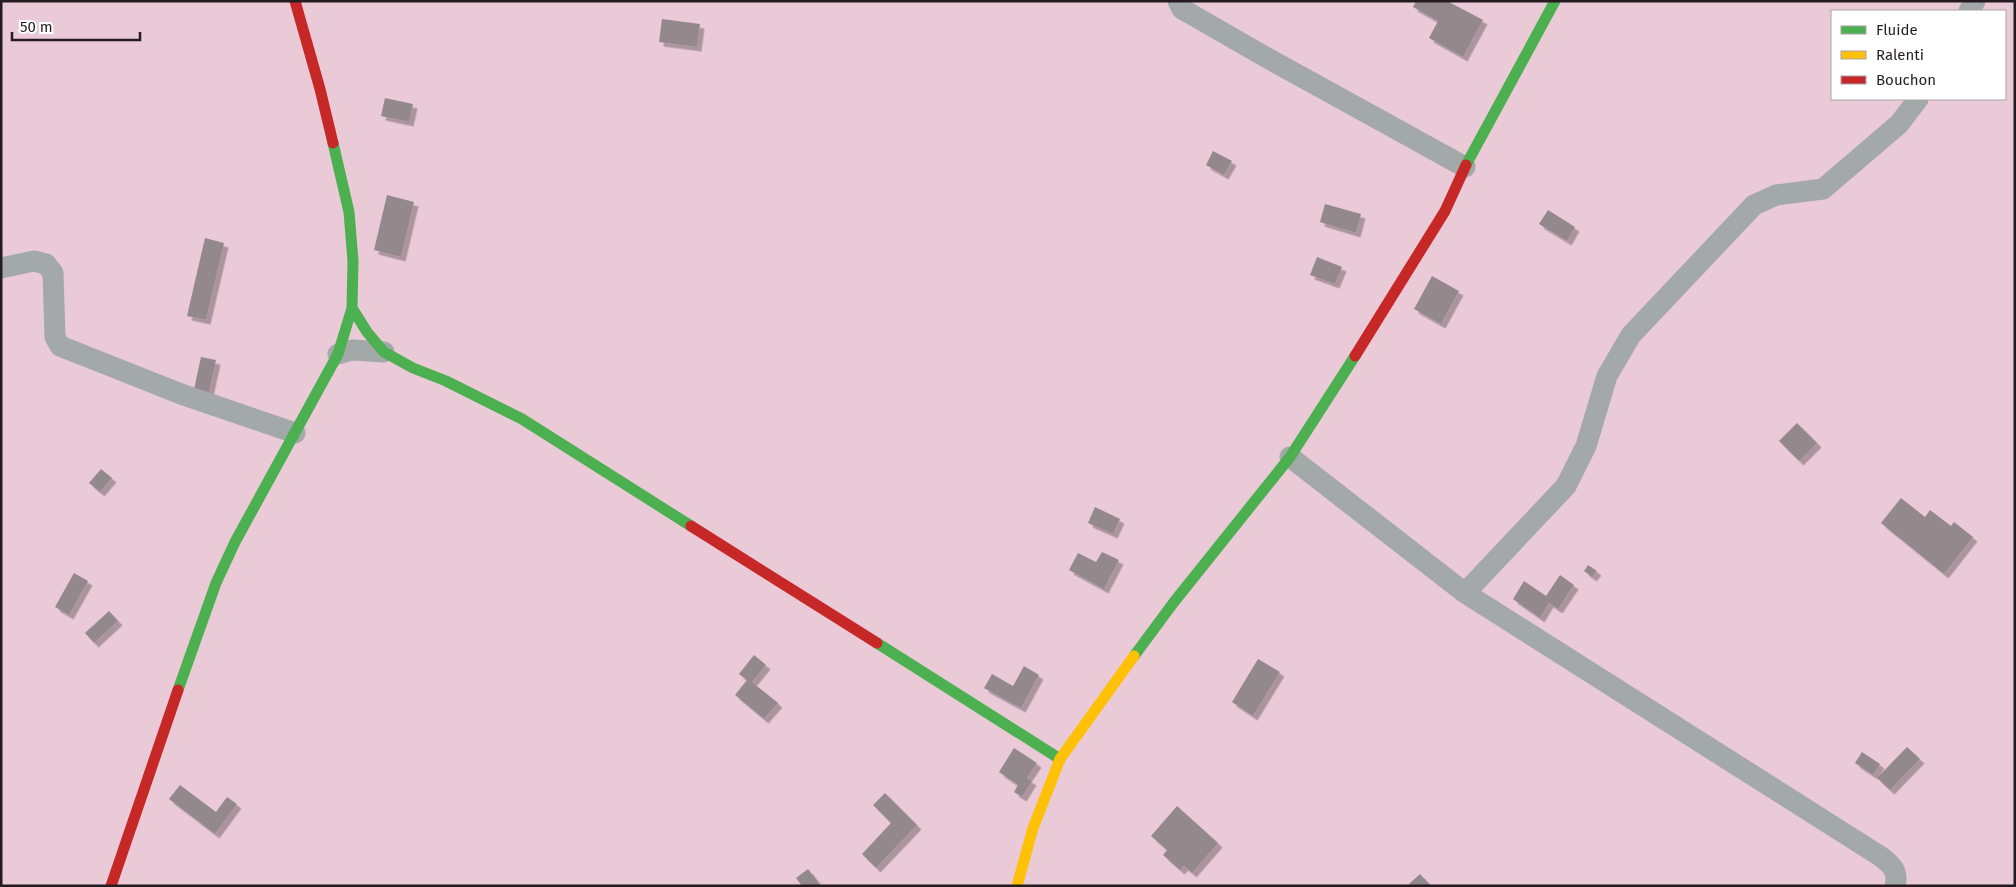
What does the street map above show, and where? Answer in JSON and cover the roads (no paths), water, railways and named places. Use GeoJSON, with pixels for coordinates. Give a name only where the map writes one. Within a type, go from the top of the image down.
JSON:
{"type":"FeatureCollection","features":[{"type":"Feature","properties":{"kind":"street"},"geometry":{"type":"LineString","coordinates":[[112,886],[121,853],[216,584],[235,542],[338,354],[352,308],[353,261],[350,212],[296,1]]}},
{"type":"Feature","properties":{"kind":"street"},"geometry":{"type":"LineString","coordinates":[[1178,1],[1182,9],[1262,56],[1465,167]]}},
{"type":"Feature","properties":{"kind":"street"},"geometry":{"type":"LineString","coordinates":[[1017,886],[1033,828],[1060,760],[1102,698],[1174,602],[1290,458],[1395,294],[1445,211],[1465,167],[1555,1]]}},
{"type":"Feature","properties":{"kind":"street"},"geometry":{"type":"LineString","coordinates":[[1465,593],[1566,486],[1586,446],[1607,376],[1631,334],[1754,205],[1776,195],[1823,189],[1899,124],[1917,100]]}},
{"type":"Feature","properties":{"kind":"street"},"geometry":{"type":"LineString","coordinates":[[1,268],[34,260],[46,264],[53,273],[54,336],[60,346],[180,394],[295,433]]}},
{"type":"Feature","properties":{"kind":"street"},"geometry":{"type":"LineString","coordinates":[[352,308],[367,332],[384,352],[413,368],[446,381],[522,419],[1060,760]]}},
{"type":"Feature","properties":{"kind":"street"},"geometry":{"type":"LineString","coordinates":[[338,354],[352,350],[384,352]]}},
{"type":"Feature","properties":{"kind":"street"},"geometry":{"type":"LineString","coordinates":[[1290,458],[1465,593],[1880,856],[1893,866],[1897,878],[1895,886]]}}]}
